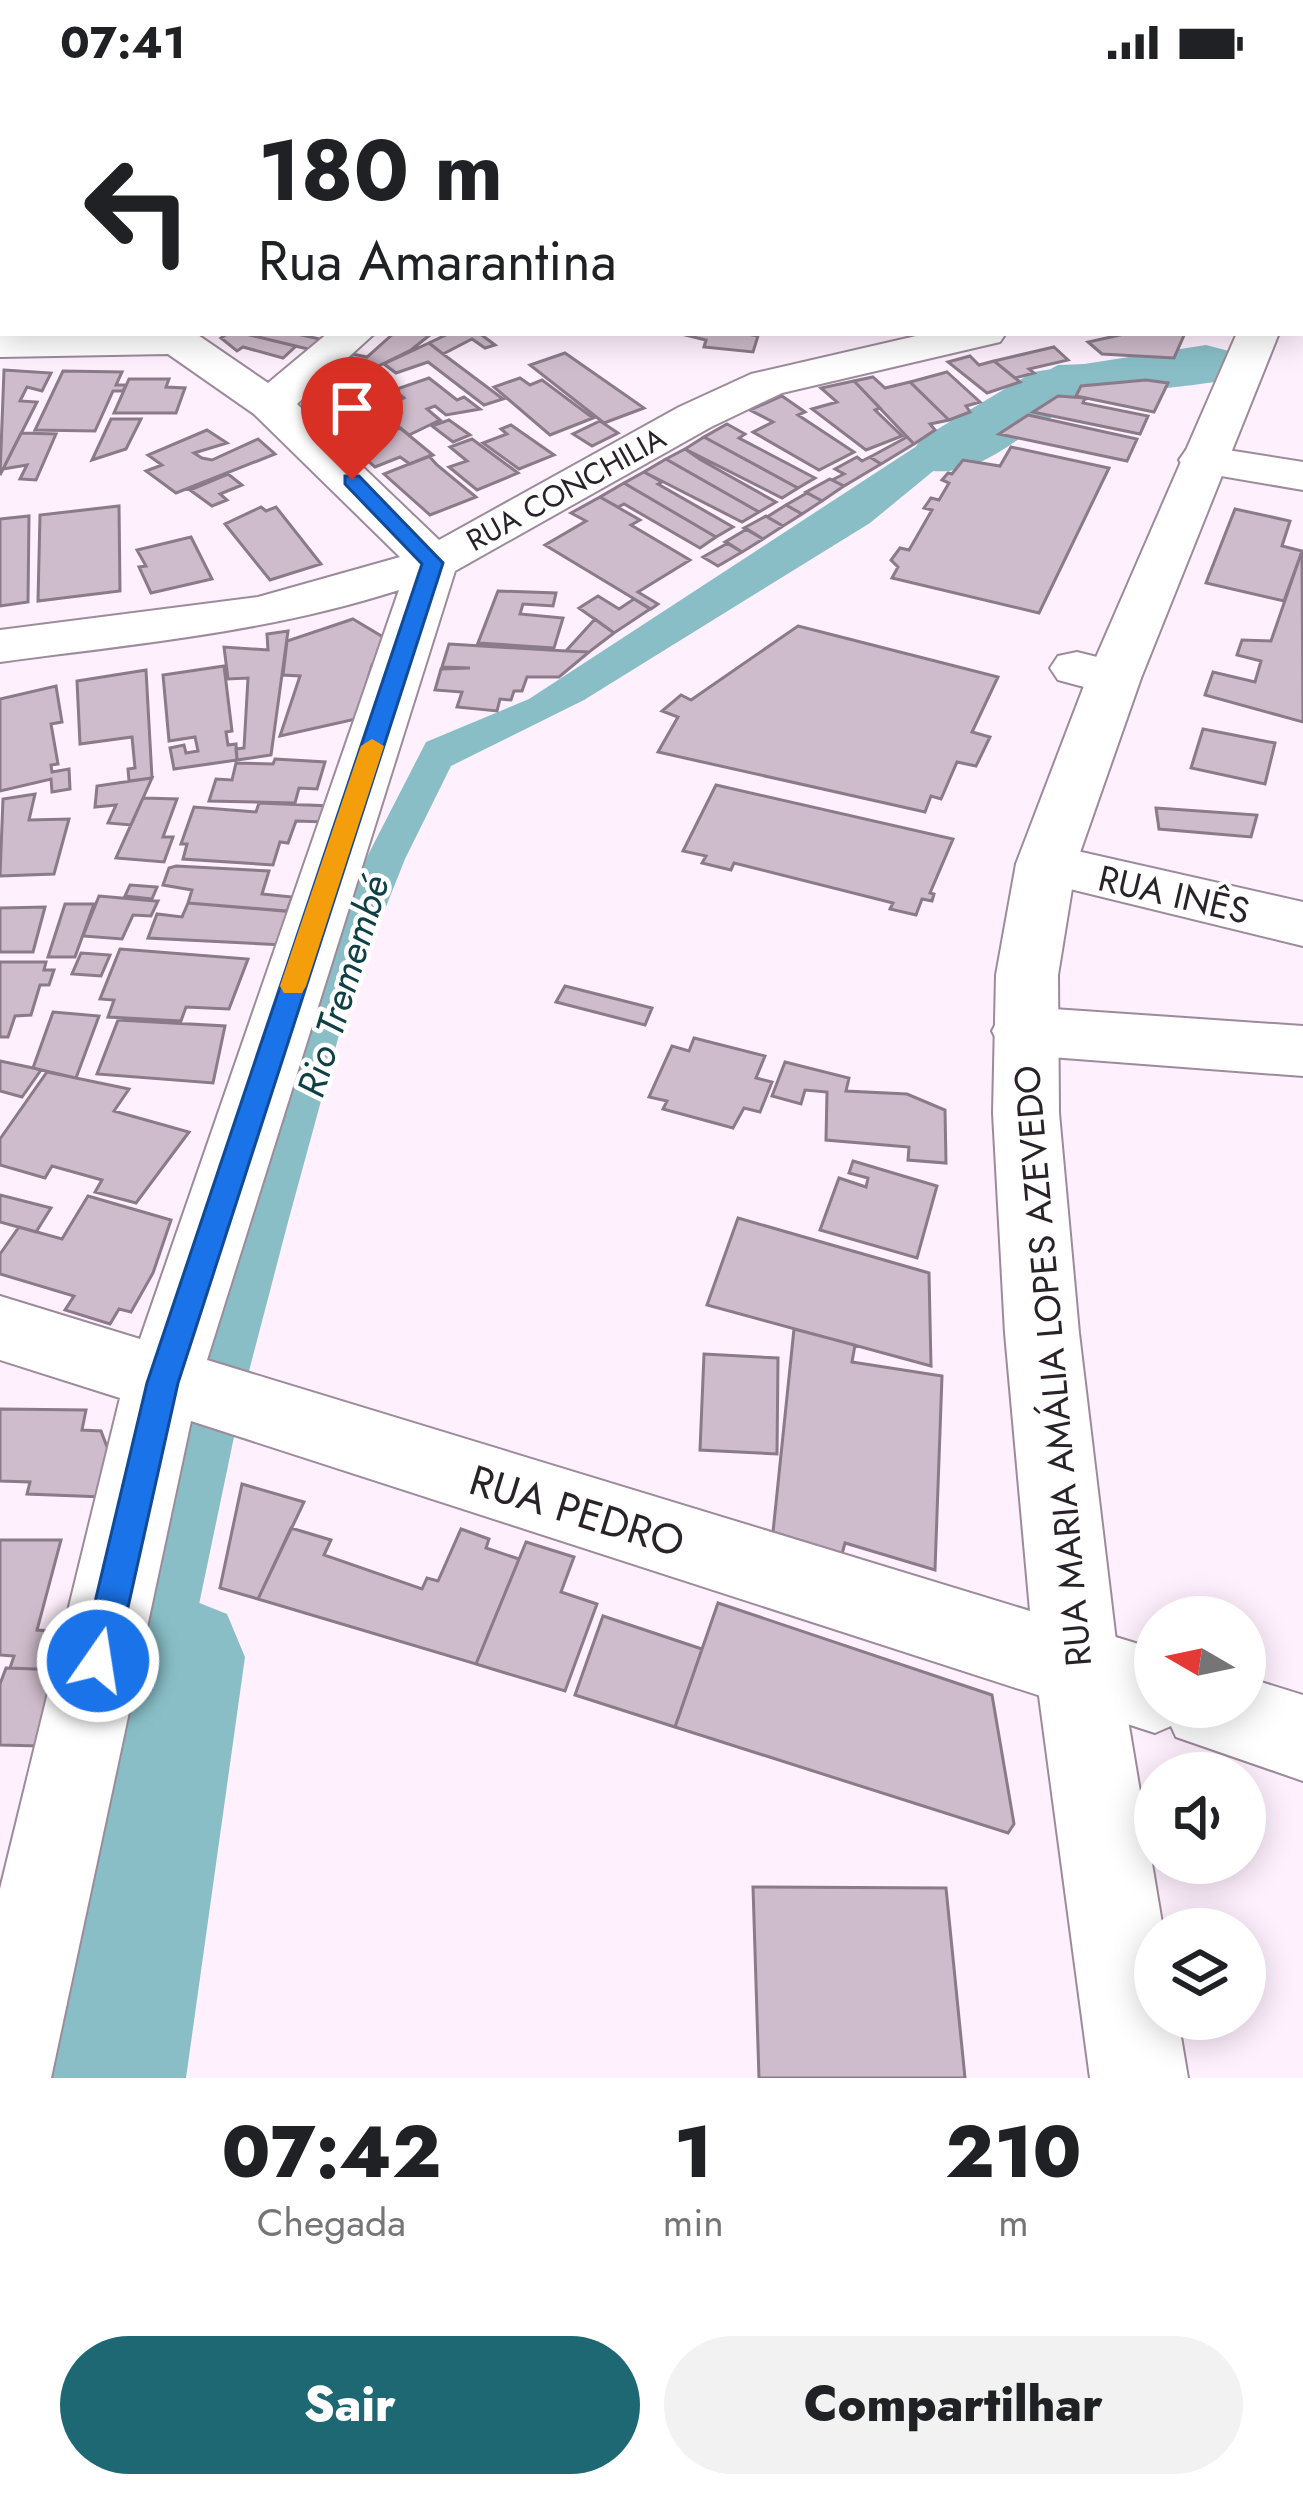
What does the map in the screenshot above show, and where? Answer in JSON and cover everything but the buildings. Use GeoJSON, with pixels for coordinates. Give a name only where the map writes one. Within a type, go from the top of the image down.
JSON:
{"type":"FeatureCollection","features":[{"type":"Feature","properties":{"kind":"street"},"geometry":{"type":"LineString","coordinates":[[270,404],[349,336]]}},
{"type":"Feature","properties":{"kind":"street"},"geometry":{"type":"LineString","coordinates":[[767,382],[779,336]]}},
{"type":"Feature","properties":{"kind":"street","name":"RUA CONCHILIA"},"geometry":{"type":"LineString","coordinates":[[0,646],[258,612],[313,601],[433,563],[767,382],[972,336]]}},
{"type":"Feature","properties":{"kind":"street","name":"RUA MARIA AMÁLIA LOPES AZEVEDO"},"geometry":{"type":"LineString","coordinates":[[1139,2078],[1077,1666],[1042,1333],[1024,1030],[1027,975],[1046,864],[1096,673],[1202,460],[1257,336]]}},
{"type":"Feature","properties":{"kind":"street"},"geometry":{"type":"LineString","coordinates":[[0,344],[179,337],[270,404],[379,505],[433,563],[2,2078]]}},
{"type":"Feature","properties":{"kind":"street"},"geometry":{"type":"LineString","coordinates":[[1202,460],[1303,476]]}},
{"type":"Feature","properties":{"kind":"street","name":"RUA INÊS"},"geometry":{"type":"LineString","coordinates":[[1046,864],[1303,925]]}},
{"type":"Feature","properties":{"kind":"street"},"geometry":{"type":"LineString","coordinates":[[1024,1030],[1303,1051]]}},
{"type":"Feature","properties":{"kind":"street","name":"RUA PEDRO"},"geometry":{"type":"LineString","coordinates":[[0,1328],[198,1394],[1134,1684]]}},
{"type":"Feature","properties":{"kind":"street"},"geometry":{"type":"LineString","coordinates":[[1266,1726],[1303,1738]]}},
{"type":"Feature","properties":{"kind":"water"},"geometry":{"type":"Polygon","coordinates":[[[1180,361],[1179,379],[1072,380],[954,454],[870,523],[584,700],[451,766],[405,859],[348,1002],[288,1222],[243,1394],[100,2078],[28,2078],[164,1493],[330,929],[426,742],[529,699],[949,425],[1058,365],[1180,361]]]}},
{"type":"Feature","properties":{"kind":"waterway","name":"Rio Tremembé"},"geometry":{"type":"LineString","coordinates":[[946,454],[1057,386],[1206,365]]}},
{"type":"Feature","properties":{"kind":"waterway","name":"Rio Tremembé"},"geometry":{"type":"LineString","coordinates":[[113,2078],[182,1657]]}},
{"type":"Feature","properties":{"kind":"slow traffic"},"geometry":{"type":"LineString","coordinates":[[293,986],[372,746]]}},
{"type":"Feature","properties":{"kind":"route"},"geometry":{"type":"LineString","coordinates":[[98,1661],[162,1383],[433,563],[352,480]]}}]}
